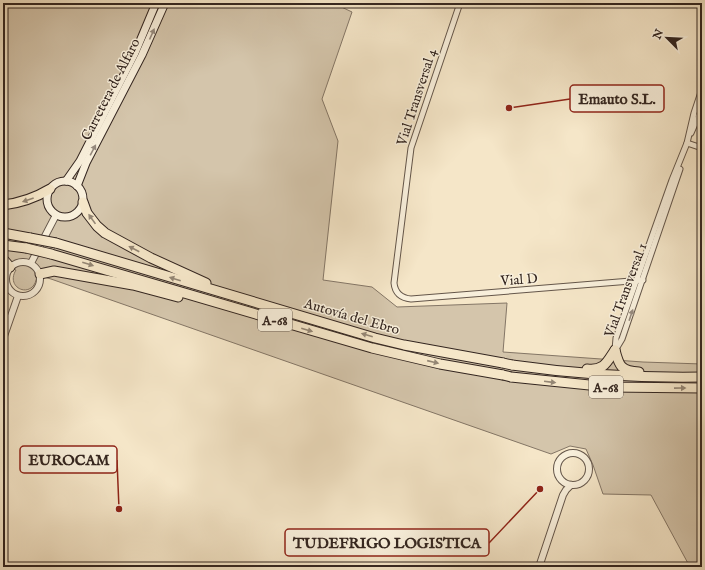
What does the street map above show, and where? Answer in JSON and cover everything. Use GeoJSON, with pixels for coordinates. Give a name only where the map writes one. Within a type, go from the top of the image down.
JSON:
{"type":"FeatureCollection","features":[{"type":"Feature","properties":{"kind":"highway"},"geometry":{"type":"LineString","coordinates":[[3,206],[33,198],[50,189]]}},
{"type":"Feature","properties":{"kind":"highway"},"geometry":{"type":"LineString","coordinates":[[83,202],[88,213],[97,226],[105,233],[176,270],[204,282],[232,291],[246,300]]}},
{"type":"Feature","properties":{"kind":"highway","name":"Autovía del Ebro"},"geometry":{"type":"LineString","coordinates":[[3,233],[56,243],[382,340],[404,345],[508,364],[557,371],[611,376],[702,377]]}},
{"type":"Feature","properties":{"kind":"highway","name":"Autovía del Ebro"},"geometry":{"type":"LineString","coordinates":[[3,245],[26,248],[51,254],[372,348],[440,364],[507,376],[609,387],[702,388]]}},
{"type":"Feature","properties":{"kind":"highway"},"geometry":{"type":"LineString","coordinates":[[3,259],[7,270]]}},
{"type":"Feature","properties":{"kind":"highway"},"geometry":{"type":"LineString","coordinates":[[40,274],[54,271],[133,285],[199,302],[248,312]]}},
{"type":"Feature","properties":{"kind":"highway"},"geometry":{"type":"LineString","coordinates":[[508,364],[531,363],[592,369],[601,368],[608,362],[615,350]]}},
{"type":"Feature","properties":{"kind":"highway"},"geometry":{"type":"LineString","coordinates":[[615,350],[620,366],[630,371],[702,372]]}},
{"type":"Feature","properties":{"kind":"main road","name":"Carretera de Alfaro"},"geometry":{"type":"LineString","coordinates":[[66,181],[80,161],[128,66],[156,3]]}},
{"type":"Feature","properties":{"kind":"main road","name":"Carretera de Alfaro"},"geometry":{"type":"LineString","coordinates":[[77,186],[86,163],[142,55],[165,3]]}},
{"type":"Feature","properties":{"kind":"main road"},"geometry":{"type":"LineString","coordinates":[[61,181],[72,182],[77,186],[83,195],[83,202],[79,211],[70,217],[56,215],[48,204],[50,189],[61,181]]}},
{"type":"Feature","properties":{"kind":"street","name":"Vial Transversal 4"},"geometry":{"type":"LineString","coordinates":[[399,294],[396,291],[394,284],[411,148],[460,3]]}},
{"type":"Feature","properties":{"kind":"street","name":"Vial Transversal 1"},"geometry":{"type":"LineString","coordinates":[[615,350],[622,339],[674,187],[702,89]]}},
{"type":"Feature","properties":{"kind":"street","name":"Vial Transversal 1"},"geometry":{"type":"LineString","coordinates":[[615,350],[616,338],[672,180],[702,108]]}},
{"type":"Feature","properties":{"kind":"street"},"geometry":{"type":"LineString","coordinates":[[687,143],[702,148]]}},
{"type":"Feature","properties":{"kind":"street"},"geometry":{"type":"LineString","coordinates":[[31,263],[56,215]]}},
{"type":"Feature","properties":{"kind":"street"},"geometry":{"type":"LineString","coordinates":[[25,261],[31,263],[38,269],[40,274],[40,285],[36,290],[27,296],[18,296],[12,292],[5,280],[7,270],[19,262],[25,261]]}},
{"type":"Feature","properties":{"kind":"street","name":"Vial D"},"geometry":{"type":"LineString","coordinates":[[399,294],[404,298],[411,299],[643,280]]}},
{"type":"Feature","properties":{"kind":"street"},"geometry":{"type":"LineString","coordinates":[[3,339],[18,296]]}},
{"type":"Feature","properties":{"kind":"street"},"geometry":{"type":"LineString","coordinates":[[567,453],[580,453],[589,462],[589,475],[580,484],[571,485],[567,484],[558,475],[558,462],[567,453]]}},
{"type":"Feature","properties":{"kind":"street"},"geometry":{"type":"LineString","coordinates":[[539,567],[563,495],[564,488],[562,480]]}},
{"type":"Feature","properties":{"kind":"street"},"geometry":{"type":"LineString","coordinates":[[563,495],[571,485]]}},
{"type":"Feature","properties":{"kind":"shaded area"},"geometry":{"type":"Polygon","coordinates":[[[3,3],[333,3],[352,12],[322,99],[338,141],[323,280],[372,287],[397,307],[507,303],[503,352],[643,362],[702,364],[702,567],[690,567],[651,495],[603,494],[586,449],[570,446],[551,454],[37,275],[35,283],[31,288],[26,290],[17,287],[13,277],[16,270],[3,266],[3,3]]]}},
{"type":"Feature","properties":{"kind":"tunnel"},"geometry":{"type":"LineString","coordinates":[[506,382],[509,355]]}},
{"type":"Feature","properties":{"kind":"place","name":"Emauto S.L."},"geometry":{"type":"Point","coordinates":[509,108]}},
{"type":"Feature","properties":{"kind":"place","name":"TUDEFRIGO LOGISTICA"},"geometry":{"type":"Point","coordinates":[540,489]}},
{"type":"Feature","properties":{"kind":"place","name":"EUROCAM"},"geometry":{"type":"Point","coordinates":[119,509]}}]}
